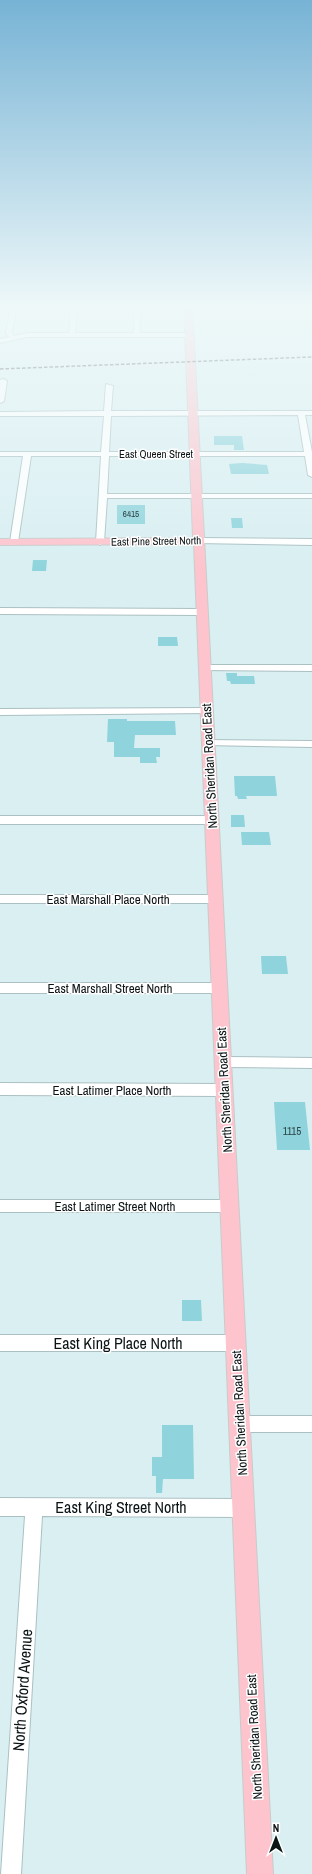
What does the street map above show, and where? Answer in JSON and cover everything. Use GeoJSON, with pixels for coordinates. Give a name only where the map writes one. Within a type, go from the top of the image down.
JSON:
{"type":"FeatureCollection","features":[{"type":"Feature","properties":{"kind":"main road","name":"North Sheridan Road East"},"geometry":{"type":"LineString","coordinates":[[192,392],[260,1874]]}},
{"type":"Feature","properties":{"kind":"main road","name":"East Pine Street North"},"geometry":{"type":"LineString","coordinates":[[0,542],[199,541]]}},
{"type":"Feature","properties":{"kind":"street"},"geometry":{"type":"LineString","coordinates":[[100,542],[109,392]]}},
{"type":"Feature","properties":{"kind":"street"},"geometry":{"type":"LineString","coordinates":[[0,414],[312,414]]}},
{"type":"Feature","properties":{"kind":"street"},"geometry":{"type":"LineString","coordinates":[[301,414],[310,454],[312,475]]}},
{"type":"Feature","properties":{"kind":"street","name":"East Queen Street"},"geometry":{"type":"LineString","coordinates":[[0,454],[310,454]]}},
{"type":"Feature","properties":{"kind":"street"},"geometry":{"type":"LineString","coordinates":[[14,542],[27,454]]}},
{"type":"Feature","properties":{"kind":"street"},"geometry":{"type":"LineString","coordinates":[[102,496],[312,496]]}},
{"type":"Feature","properties":{"kind":"street","name":"East Pine Street North"},"geometry":{"type":"LineString","coordinates":[[199,541],[312,542]]}},
{"type":"Feature","properties":{"kind":"street"},"geometry":{"type":"LineString","coordinates":[[0,611],[202,612]]}},
{"type":"Feature","properties":{"kind":"street"},"geometry":{"type":"LineString","coordinates":[[204,668],[312,668]]}},
{"type":"Feature","properties":{"kind":"street"},"geometry":{"type":"LineString","coordinates":[[0,712],[206,711]]}},
{"type":"Feature","properties":{"kind":"street"},"geometry":{"type":"LineString","coordinates":[[208,744],[312,744]]}},
{"type":"Feature","properties":{"kind":"street"},"geometry":{"type":"LineString","coordinates":[[0,820],[212,820]]}},
{"type":"Feature","properties":{"kind":"street","name":"East Marshall Place North"},"geometry":{"type":"LineString","coordinates":[[0,899],[215,899]]}},
{"type":"Feature","properties":{"kind":"street","name":"East Marshall Street North"},"geometry":{"type":"LineString","coordinates":[[0,988],[219,988]]}},
{"type":"Feature","properties":{"kind":"street"},"geometry":{"type":"LineString","coordinates":[[223,1062],[312,1063]]}},
{"type":"Feature","properties":{"kind":"street","name":"East Latimer Place North"},"geometry":{"type":"LineString","coordinates":[[0,1089],[224,1090]]}},
{"type":"Feature","properties":{"kind":"street","name":"East Latimer Street North"},"geometry":{"type":"LineString","coordinates":[[0,1206],[229,1206]]}},
{"type":"Feature","properties":{"kind":"street","name":"East King Place North"},"geometry":{"type":"LineString","coordinates":[[0,1343],[236,1343]]}},
{"type":"Feature","properties":{"kind":"street"},"geometry":{"type":"LineString","coordinates":[[239,1424],[312,1424]]}},
{"type":"Feature","properties":{"kind":"street","name":"East King Street North"},"geometry":{"type":"LineString","coordinates":[[0,1507],[243,1508]]}},
{"type":"Feature","properties":{"kind":"street","name":"North Oxford Avenue"},"geometry":{"type":"LineString","coordinates":[[11,1874],[34,1507]]}},
{"type":"Feature","properties":{"kind":"building"},"geometry":{"type":"Polygon","coordinates":[[[214,436],[242,436],[244,450],[234,450],[234,445],[214,445],[214,436]]]}},
{"type":"Feature","properties":{"kind":"building"},"geometry":{"type":"Polygon","coordinates":[[[242,463],[267,465],[269,474],[231,474],[229,464],[242,463]]]}},
{"type":"Feature","properties":{"kind":"building"},"geometry":{"type":"Polygon","coordinates":[[[117,505],[145,505],[145,524],[117,524],[117,505]]]}},
{"type":"Feature","properties":{"kind":"building"},"geometry":{"type":"Polygon","coordinates":[[[231,518],[242,518],[243,528],[232,528],[231,518]]]}},
{"type":"Feature","properties":{"kind":"building"},"geometry":{"type":"Polygon","coordinates":[[[33,560],[47,560],[46,571],[32,571],[33,560]]]}},
{"type":"Feature","properties":{"kind":"building"},"geometry":{"type":"Polygon","coordinates":[[[158,637],[177,637],[178,646],[158,646],[158,637]]]}},
{"type":"Feature","properties":{"kind":"building"},"geometry":{"type":"Polygon","coordinates":[[[226,673],[237,673],[237,676],[254,676],[255,684],[231,684],[230,681],[227,681],[226,673]]]}},
{"type":"Feature","properties":{"kind":"building"},"geometry":{"type":"Polygon","coordinates":[[[108,719],[127,719],[127,721],[175,721],[176,735],[135,735],[134,748],[160,748],[160,757],[156,757],[157,763],[140,763],[140,757],[114,757],[114,742],[107,742],[108,719]]]}},
{"type":"Feature","properties":{"kind":"building"},"geometry":{"type":"Polygon","coordinates":[[[234,776],[275,776],[277,796],[246,796],[247,799],[238,799],[237,796],[235,796],[234,776]]]}},
{"type":"Feature","properties":{"kind":"building"},"geometry":{"type":"Polygon","coordinates":[[[231,815],[244,815],[245,827],[231,827],[231,815]]]}},
{"type":"Feature","properties":{"kind":"building"},"geometry":{"type":"Polygon","coordinates":[[[241,832],[269,832],[271,845],[242,845],[241,832]]]}},
{"type":"Feature","properties":{"kind":"building"},"geometry":{"type":"Polygon","coordinates":[[[261,956],[286,956],[288,974],[262,974],[261,956]]]}},
{"type":"Feature","properties":{"kind":"building"},"geometry":{"type":"Polygon","coordinates":[[[274,1102],[305,1102],[310,1150],[277,1150],[274,1102]]]}},
{"type":"Feature","properties":{"kind":"building"},"geometry":{"type":"Polygon","coordinates":[[[182,1300],[201,1300],[202,1321],[182,1321],[182,1300]]]}},
{"type":"Feature","properties":{"kind":"building"},"geometry":{"type":"Polygon","coordinates":[[[162,1425],[193,1425],[194,1479],[163,1479],[162,1493],[156,1493],[156,1476],[152,1476],[152,1457],[162,1457],[162,1425]]]}}]}
